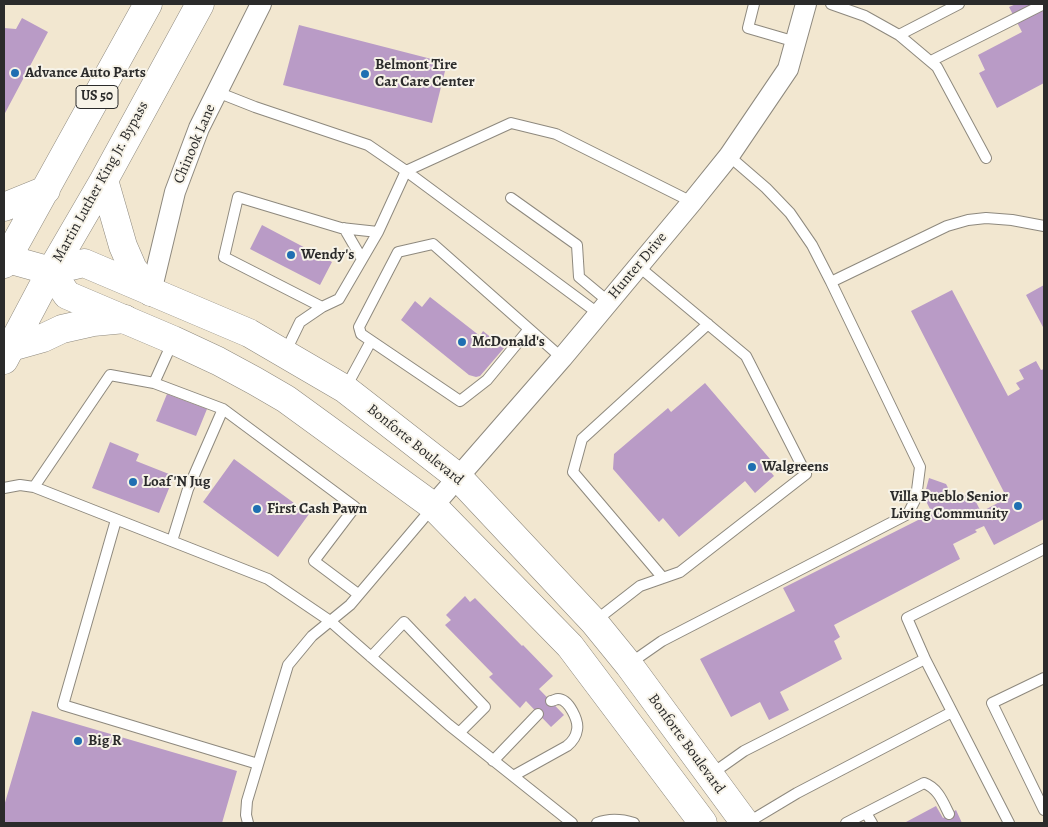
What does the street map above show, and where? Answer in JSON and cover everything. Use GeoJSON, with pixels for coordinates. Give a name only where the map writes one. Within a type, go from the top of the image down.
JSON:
{"type":"FeatureCollection","features":[{"type":"Feature","properties":{"kind":"main road","name":"US 50"},"geometry":{"type":"LineString","coordinates":[[5,260],[46,190],[148,4]]}},
{"type":"Feature","properties":{"kind":"main road","name":"Martin Luther King Jr. Bypass"},"geometry":{"type":"LineString","coordinates":[[7,353],[200,4]]}},
{"type":"Feature","properties":{"kind":"main road"},"geometry":{"type":"LineString","coordinates":[[104,180],[123,246],[133,269],[151,292]]}},
{"type":"Feature","properties":{"kind":"main road"},"geometry":{"type":"LineString","coordinates":[[4,207],[46,190]]}},
{"type":"Feature","properties":{"kind":"main road","name":"Bonforte Boulevard"},"geometry":{"type":"LineString","coordinates":[[5,260],[51,271],[84,264],[249,333],[345,389],[458,477],[594,622],[746,823]]}},
{"type":"Feature","properties":{"kind":"main road"},"geometry":{"type":"LineString","coordinates":[[51,271],[67,295],[173,340],[239,372],[286,400],[434,506],[570,646],[703,823]]}},
{"type":"Feature","properties":{"kind":"main road"},"geometry":{"type":"LineString","coordinates":[[7,353],[62,329],[93,322],[125,319]]}},
{"type":"Feature","properties":{"kind":"street","name":"Chinook Lane"},"geometry":{"type":"LineString","coordinates":[[151,292],[175,192],[199,128],[261,4]]}},
{"type":"Feature","properties":{"kind":"street","name":"Hunter Drive"},"geometry":{"type":"LineString","coordinates":[[434,506],[562,358],[729,156],[788,69],[806,4]]}},
{"type":"Feature","properties":{"kind":"lane"},"geometry":{"type":"LineString","coordinates":[[754,4],[748,28],[796,42]]}},
{"type":"Feature","properties":{"kind":"lane"},"geometry":{"type":"LineString","coordinates":[[831,4],[866,16],[899,35],[938,67],[986,158]]}},
{"type":"Feature","properties":{"kind":"lane"},"geometry":{"type":"LineString","coordinates":[[899,35],[959,4]]}},
{"type":"Feature","properties":{"kind":"lane"},"geometry":{"type":"LineString","coordinates":[[931,61],[1044,4]]}},
{"type":"Feature","properties":{"kind":"lane"},"geometry":{"type":"LineString","coordinates":[[217,92],[254,107],[368,145],[604,308]]}},
{"type":"Feature","properties":{"kind":"lane"},"geometry":{"type":"LineString","coordinates":[[284,354],[300,322],[322,307],[339,299],[378,232],[406,171],[511,123],[556,134],[692,202]]}},
{"type":"Feature","properties":{"kind":"lane"},"geometry":{"type":"LineString","coordinates":[[628,665],[662,641],[908,514],[916,498],[920,467],[812,245],[790,214],[766,188],[729,156]]}},
{"type":"Feature","properties":{"kind":"lane"},"geometry":{"type":"LineString","coordinates":[[322,307],[224,257],[238,197],[344,228],[378,232]]}},
{"type":"Feature","properties":{"kind":"lane"},"geometry":{"type":"LineString","coordinates":[[511,198],[577,244],[579,277],[604,308]]}},
{"type":"Feature","properties":{"kind":"lane"},"geometry":{"type":"LineString","coordinates":[[831,282],[947,226],[968,220],[986,218],[1012,220],[1044,226]]}},
{"type":"Feature","properties":{"kind":"lane"},"geometry":{"type":"LineString","coordinates":[[344,228],[362,259]]}},
{"type":"Feature","properties":{"kind":"lane"},"geometry":{"type":"LineString","coordinates":[[529,329],[487,380],[460,401],[361,334],[359,327],[398,252],[433,244],[562,358]]}},
{"type":"Feature","properties":{"kind":"lane"},"geometry":{"type":"LineString","coordinates":[[594,622],[640,586],[680,572],[806,474],[746,356],[638,266]]}},
{"type":"Feature","properties":{"kind":"lane"},"geometry":{"type":"LineString","coordinates":[[663,578],[573,472],[582,439],[708,324]]}},
{"type":"Feature","properties":{"kind":"lane"},"geometry":{"type":"LineString","coordinates":[[154,383],[173,340]]}},
{"type":"Feature","properties":{"kind":"lane"},"geometry":{"type":"LineString","coordinates":[[345,389],[371,341]]}},
{"type":"Feature","properties":{"kind":"lane"},"geometry":{"type":"LineString","coordinates":[[34,487],[110,375],[154,383],[223,409],[355,507],[314,561],[358,594]]}},
{"type":"Feature","properties":{"kind":"lane"},"geometry":{"type":"LineString","coordinates":[[172,541],[188,489],[223,409]]}},
{"type":"Feature","properties":{"kind":"lane"},"geometry":{"type":"LineString","coordinates":[[4,488],[20,485],[34,487],[268,579],[330,621],[459,733],[572,823]]}},
{"type":"Feature","properties":{"kind":"lane"},"geometry":{"type":"LineString","coordinates":[[248,823],[246,815],[247,801],[288,664],[312,636],[350,605],[434,506]]}},
{"type":"Feature","properties":{"kind":"lane"},"geometry":{"type":"LineString","coordinates":[[116,520],[63,705],[258,764]]}},
{"type":"Feature","properties":{"kind":"lane"},"geometry":{"type":"LineString","coordinates":[[1009,823],[924,659],[907,618],[1044,549]]}},
{"type":"Feature","properties":{"kind":"lane"},"geometry":{"type":"LineString","coordinates":[[371,657],[404,622],[484,707],[459,733]]}},
{"type":"Feature","properties":{"kind":"lane"},"geometry":{"type":"LineString","coordinates":[[709,775],[744,751],[924,659]]}},
{"type":"Feature","properties":{"kind":"lane"},"geometry":{"type":"LineString","coordinates":[[1044,678],[992,703],[1044,810]]}},
{"type":"Feature","properties":{"kind":"lane"},"geometry":{"type":"LineString","coordinates":[[513,776],[566,746],[573,740],[577,732],[576,716],[564,701],[559,699],[551,701]]}},
{"type":"Feature","properties":{"kind":"lane"},"geometry":{"type":"LineString","coordinates":[[746,823],[797,793],[952,712]]}},
{"type":"Feature","properties":{"kind":"lane"},"geometry":{"type":"LineString","coordinates":[[493,760],[538,714]]}},
{"type":"Feature","properties":{"kind":"lane"},"geometry":{"type":"LineString","coordinates":[[846,823],[924,782],[932,785],[938,792],[949,814]]}},
{"type":"Feature","properties":{"kind":"lane"},"geometry":{"type":"LineString","coordinates":[[866,813],[872,823]]}},
{"type":"Feature","properties":{"kind":"lane"},"geometry":{"type":"LineString","coordinates":[[597,823],[621,819],[634,823]]}},
{"type":"Feature","properties":{"kind":"building"},"geometry":{"type":"Polygon","coordinates":[[[1016,4],[1044,4],[1044,83],[997,108],[979,73],[985,70],[978,55],[1022,32],[1009,7],[1016,4]]]}},
{"type":"Feature","properties":{"kind":"building","name":"Advance Auto Parts"},"geometry":{"type":"Polygon","coordinates":[[[22,18],[48,32],[4,115],[4,28],[16,29],[22,18]]]}},
{"type":"Feature","properties":{"kind":"building","name":"Belmont Tire Car Care Center"},"geometry":{"type":"Polygon","coordinates":[[[299,25],[447,63],[432,123],[283,85],[299,25]]]}},
{"type":"Feature","properties":{"kind":"building","name":"Wendy's"},"geometry":{"type":"Polygon","coordinates":[[[262,225],[332,262],[320,285],[250,249],[262,225]]]}},
{"type":"Feature","properties":{"kind":"building"},"geometry":{"type":"Polygon","coordinates":[[[1044,285],[1044,329],[1026,295],[1044,285]]]}},
{"type":"Feature","properties":{"kind":"building","name":"Villa Pueblo Senior Living Community"},"geometry":{"type":"Polygon","coordinates":[[[952,290],[1008,396],[1020,389],[1016,383],[1024,379],[1019,370],[1036,361],[1041,370],[1044,369],[1044,519],[994,545],[984,526],[975,530],[977,532],[953,544],[960,559],[834,625],[840,637],[834,641],[842,659],[780,692],[789,710],[769,720],[760,702],[731,717],[700,659],[795,611],[783,588],[932,513],[924,497],[929,478],[946,484],[955,501],[971,492],[981,512],[1007,498],[911,311],[952,290]]]}},
{"type":"Feature","properties":{"kind":"building","name":"McDonald's"},"geometry":{"type":"Polygon","coordinates":[[[430,297],[480,336],[483,331],[504,348],[480,376],[469,375],[401,320],[415,301],[422,307],[430,297]]]}},
{"type":"Feature","properties":{"kind":"building","name":"Walgreens"},"geometry":{"type":"Polygon","coordinates":[[[705,383],[770,459],[764,464],[774,476],[755,493],[745,481],[679,537],[663,518],[659,522],[613,469],[614,454],[668,408],[671,412],[705,383]]]}},
{"type":"Feature","properties":{"kind":"building","name":"Loaf 'N Jug"},"geometry":{"type":"Polygon","coordinates":[[[167,394],[207,409],[196,436],[156,421],[167,394]]]}},
{"type":"Feature","properties":{"kind":"building","name":"Loaf 'N Jug"},"geometry":{"type":"Polygon","coordinates":[[[110,442],[139,454],[136,461],[174,476],[159,513],[92,488],[110,442]]]}},
{"type":"Feature","properties":{"kind":"building"},"geometry":{"type":"Polygon","coordinates":[[[234,459],[309,514],[278,557],[203,502],[234,459]]]}},
{"type":"Feature","properties":{"kind":"building"},"geometry":{"type":"Polygon","coordinates":[[[465,596],[470,602],[475,598],[553,676],[539,689],[564,715],[551,727],[526,701],[520,708],[489,677],[493,674],[445,625],[451,620],[446,615],[465,596]]]}},
{"type":"Feature","properties":{"kind":"building","name":"Big R"},"geometry":{"type":"Polygon","coordinates":[[[32,711],[237,771],[222,823],[4,823],[4,806],[32,711]]]}},
{"type":"Feature","properties":{"kind":"building"},"geometry":{"type":"Polygon","coordinates":[[[936,806],[943,818],[956,810],[962,823],[906,822],[936,806]]]}},
{"type":"Feature","properties":{"kind":"place","name":"Advance Auto Parts"},"geometry":{"type":"Point","coordinates":[15,73]}},
{"type":"Feature","properties":{"kind":"place","name":"Belmont Tire Car Care Center"},"geometry":{"type":"Point","coordinates":[365,74]}},
{"type":"Feature","properties":{"kind":"place","name":"Wendy's"},"geometry":{"type":"Point","coordinates":[291,255]}},
{"type":"Feature","properties":{"kind":"place","name":"McDonald's"},"geometry":{"type":"Point","coordinates":[462,342]}},
{"type":"Feature","properties":{"kind":"place","name":"Walgreens"},"geometry":{"type":"Point","coordinates":[752,467]}},
{"type":"Feature","properties":{"kind":"place","name":"Loaf 'N Jug"},"geometry":{"type":"Point","coordinates":[133,482]}},
{"type":"Feature","properties":{"kind":"place","name":"Villa Pueblo Senior Living Community"},"geometry":{"type":"Point","coordinates":[1018,506]}},
{"type":"Feature","properties":{"kind":"place","name":"First Cash Pawn"},"geometry":{"type":"Point","coordinates":[257,509]}},
{"type":"Feature","properties":{"kind":"place","name":"Big R"},"geometry":{"type":"Point","coordinates":[78,741]}}]}
